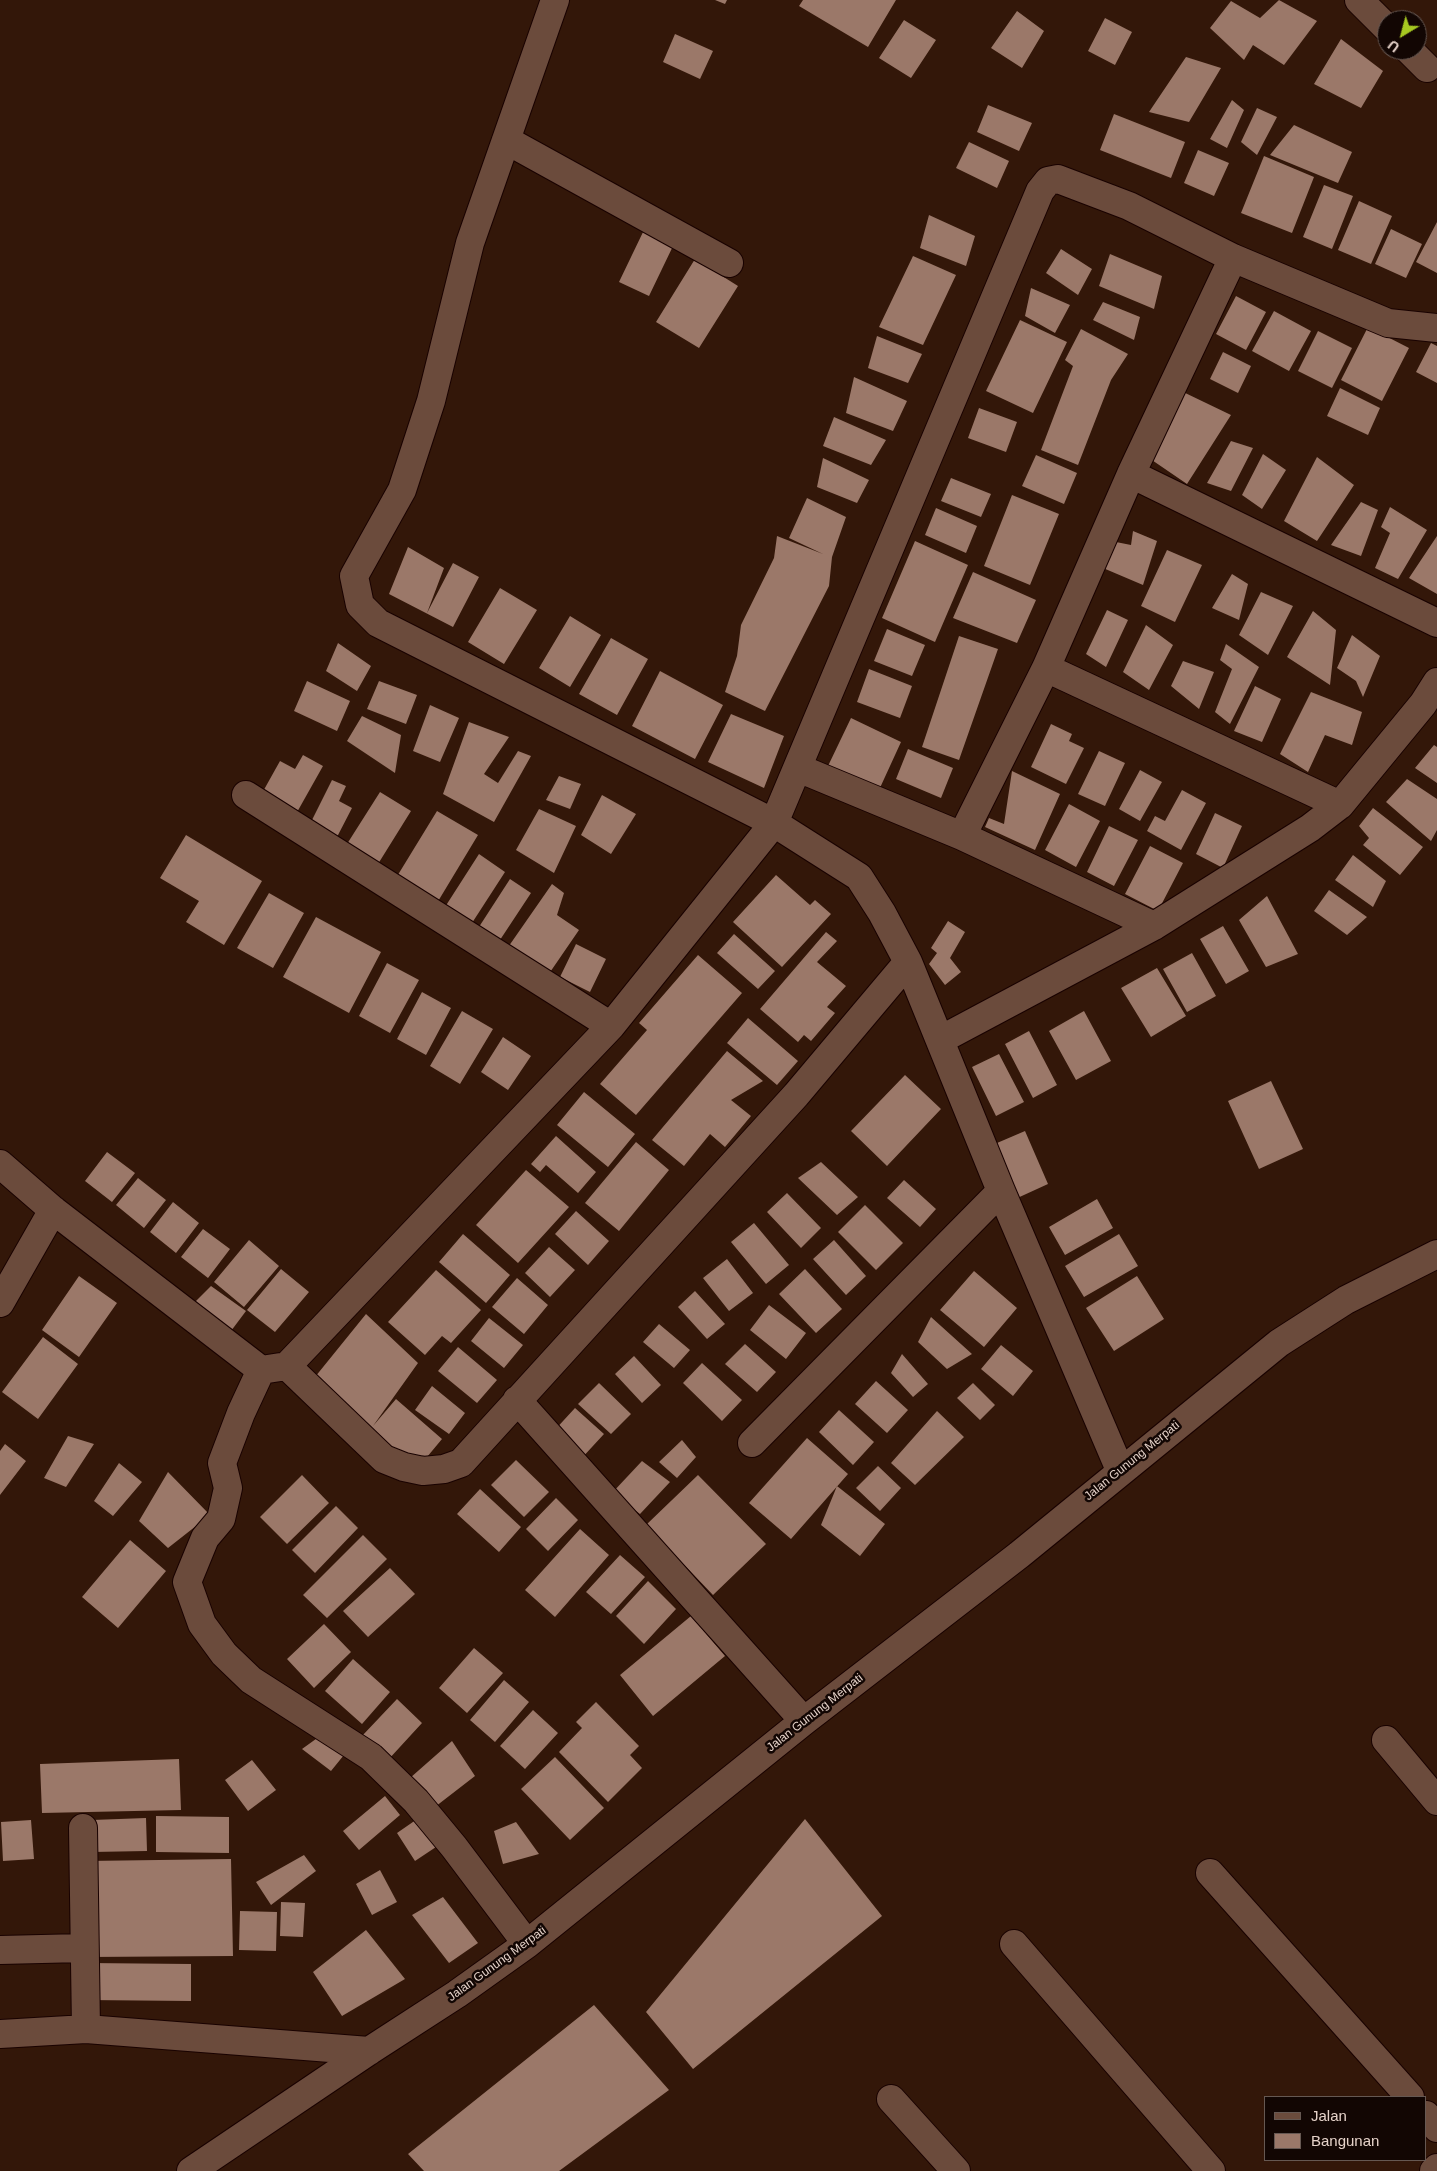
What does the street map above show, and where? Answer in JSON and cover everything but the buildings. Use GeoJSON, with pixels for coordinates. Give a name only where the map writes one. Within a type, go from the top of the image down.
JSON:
{"type":"FeatureCollection","features":[{"type":"Feature","properties":{"kind":"street"},"geometry":{"type":"LineString","coordinates":[[555,0],[470,244],[431,401],[402,490],[354,576],[360,605],[378,623],[774,823],[858,877],[882,912],[908,962],[1001,1191],[1120,1470]]}},
{"type":"Feature","properties":{"kind":"street"},"geometry":{"type":"LineString","coordinates":[[1359,0],[1377,18]]}},
{"type":"Feature","properties":{"kind":"street"},"geometry":{"type":"LineString","coordinates":[[506,140],[728,263]]}},
{"type":"Feature","properties":{"kind":"street"},"geometry":{"type":"LineString","coordinates":[[527,1944],[454,1847],[416,1801],[371,1757],[252,1680],[224,1654],[202,1624],[187,1582],[205,1538],[221,1519],[228,1488],[222,1463],[241,1413],[274,1368],[611,1026],[774,823],[1040,191],[1048,181],[1058,179],[1129,206],[1233,258],[1388,323],[1437,328]]}},
{"type":"Feature","properties":{"kind":"street"},"geometry":{"type":"LineString","coordinates":[[962,836],[1046,668],[1132,474],[1233,258]]}},
{"type":"Feature","properties":{"kind":"street"},"geometry":{"type":"LineString","coordinates":[[1132,474],[1437,623]]}},
{"type":"Feature","properties":{"kind":"street"},"geometry":{"type":"LineString","coordinates":[[1046,668],[1340,805]]}},
{"type":"Feature","properties":{"kind":"street"},"geometry":{"type":"LineString","coordinates":[[940,1040],[1154,926],[1310,828],[1340,805],[1423,704],[1437,682]]}},
{"type":"Feature","properties":{"kind":"street"},"geometry":{"type":"LineString","coordinates":[[798,768],[962,836],[1154,926]]}},
{"type":"Feature","properties":{"kind":"street"},"geometry":{"type":"LineString","coordinates":[[246,795],[611,1026]]}},
{"type":"Feature","properties":{"kind":"street"},"geometry":{"type":"LineString","coordinates":[[0,1164],[52,1210],[274,1368],[384,1459],[404,1467],[423,1471],[444,1469],[460,1462],[517,1400],[796,1095],[908,962]]}},
{"type":"Feature","properties":{"kind":"street"},"geometry":{"type":"LineString","coordinates":[[752,1443],[1001,1191]]}},
{"type":"Feature","properties":{"kind":"street"},"geometry":{"type":"LineString","coordinates":[[0,1303],[52,1210]]}},
{"type":"Feature","properties":{"kind":"street","name":"Jalan Gunung Merpati"},"geometry":{"type":"LineString","coordinates":[[191,2171],[368,2051],[457,1994],[527,1944],[804,1721],[1019,1555],[1120,1470],[1280,1343],[1346,1300],[1437,1254]]}},
{"type":"Feature","properties":{"kind":"street"},"geometry":{"type":"LineString","coordinates":[[517,1400],[804,1721]]}},
{"type":"Feature","properties":{"kind":"street"},"geometry":{"type":"LineString","coordinates":[[1386,1740],[1437,1801]]}},
{"type":"Feature","properties":{"kind":"street"},"geometry":{"type":"LineString","coordinates":[[83,1828],[83,1948],[86,2029]]}},
{"type":"Feature","properties":{"kind":"street"},"geometry":{"type":"LineString","coordinates":[[1210,1873],[1409,2096]]}},
{"type":"Feature","properties":{"kind":"street"},"geometry":{"type":"LineString","coordinates":[[1014,1944],[1211,2171]]}},
{"type":"Feature","properties":{"kind":"street"},"geometry":{"type":"LineString","coordinates":[[0,1950],[83,1948]]}},
{"type":"Feature","properties":{"kind":"street"},"geometry":{"type":"LineString","coordinates":[[0,2034],[86,2029],[368,2051]]}},
{"type":"Feature","properties":{"kind":"street"},"geometry":{"type":"LineString","coordinates":[[891,2099],[956,2171]]}},
{"type":"Feature","properties":{"kind":"street"},"geometry":{"type":"LineString","coordinates":[[1427,2116],[1437,2128]]}},
{"type":"Feature","properties":{"kind":"street"},"geometry":{"type":"LineString","coordinates":[[1434,2171],[1437,2168]]}}]}
